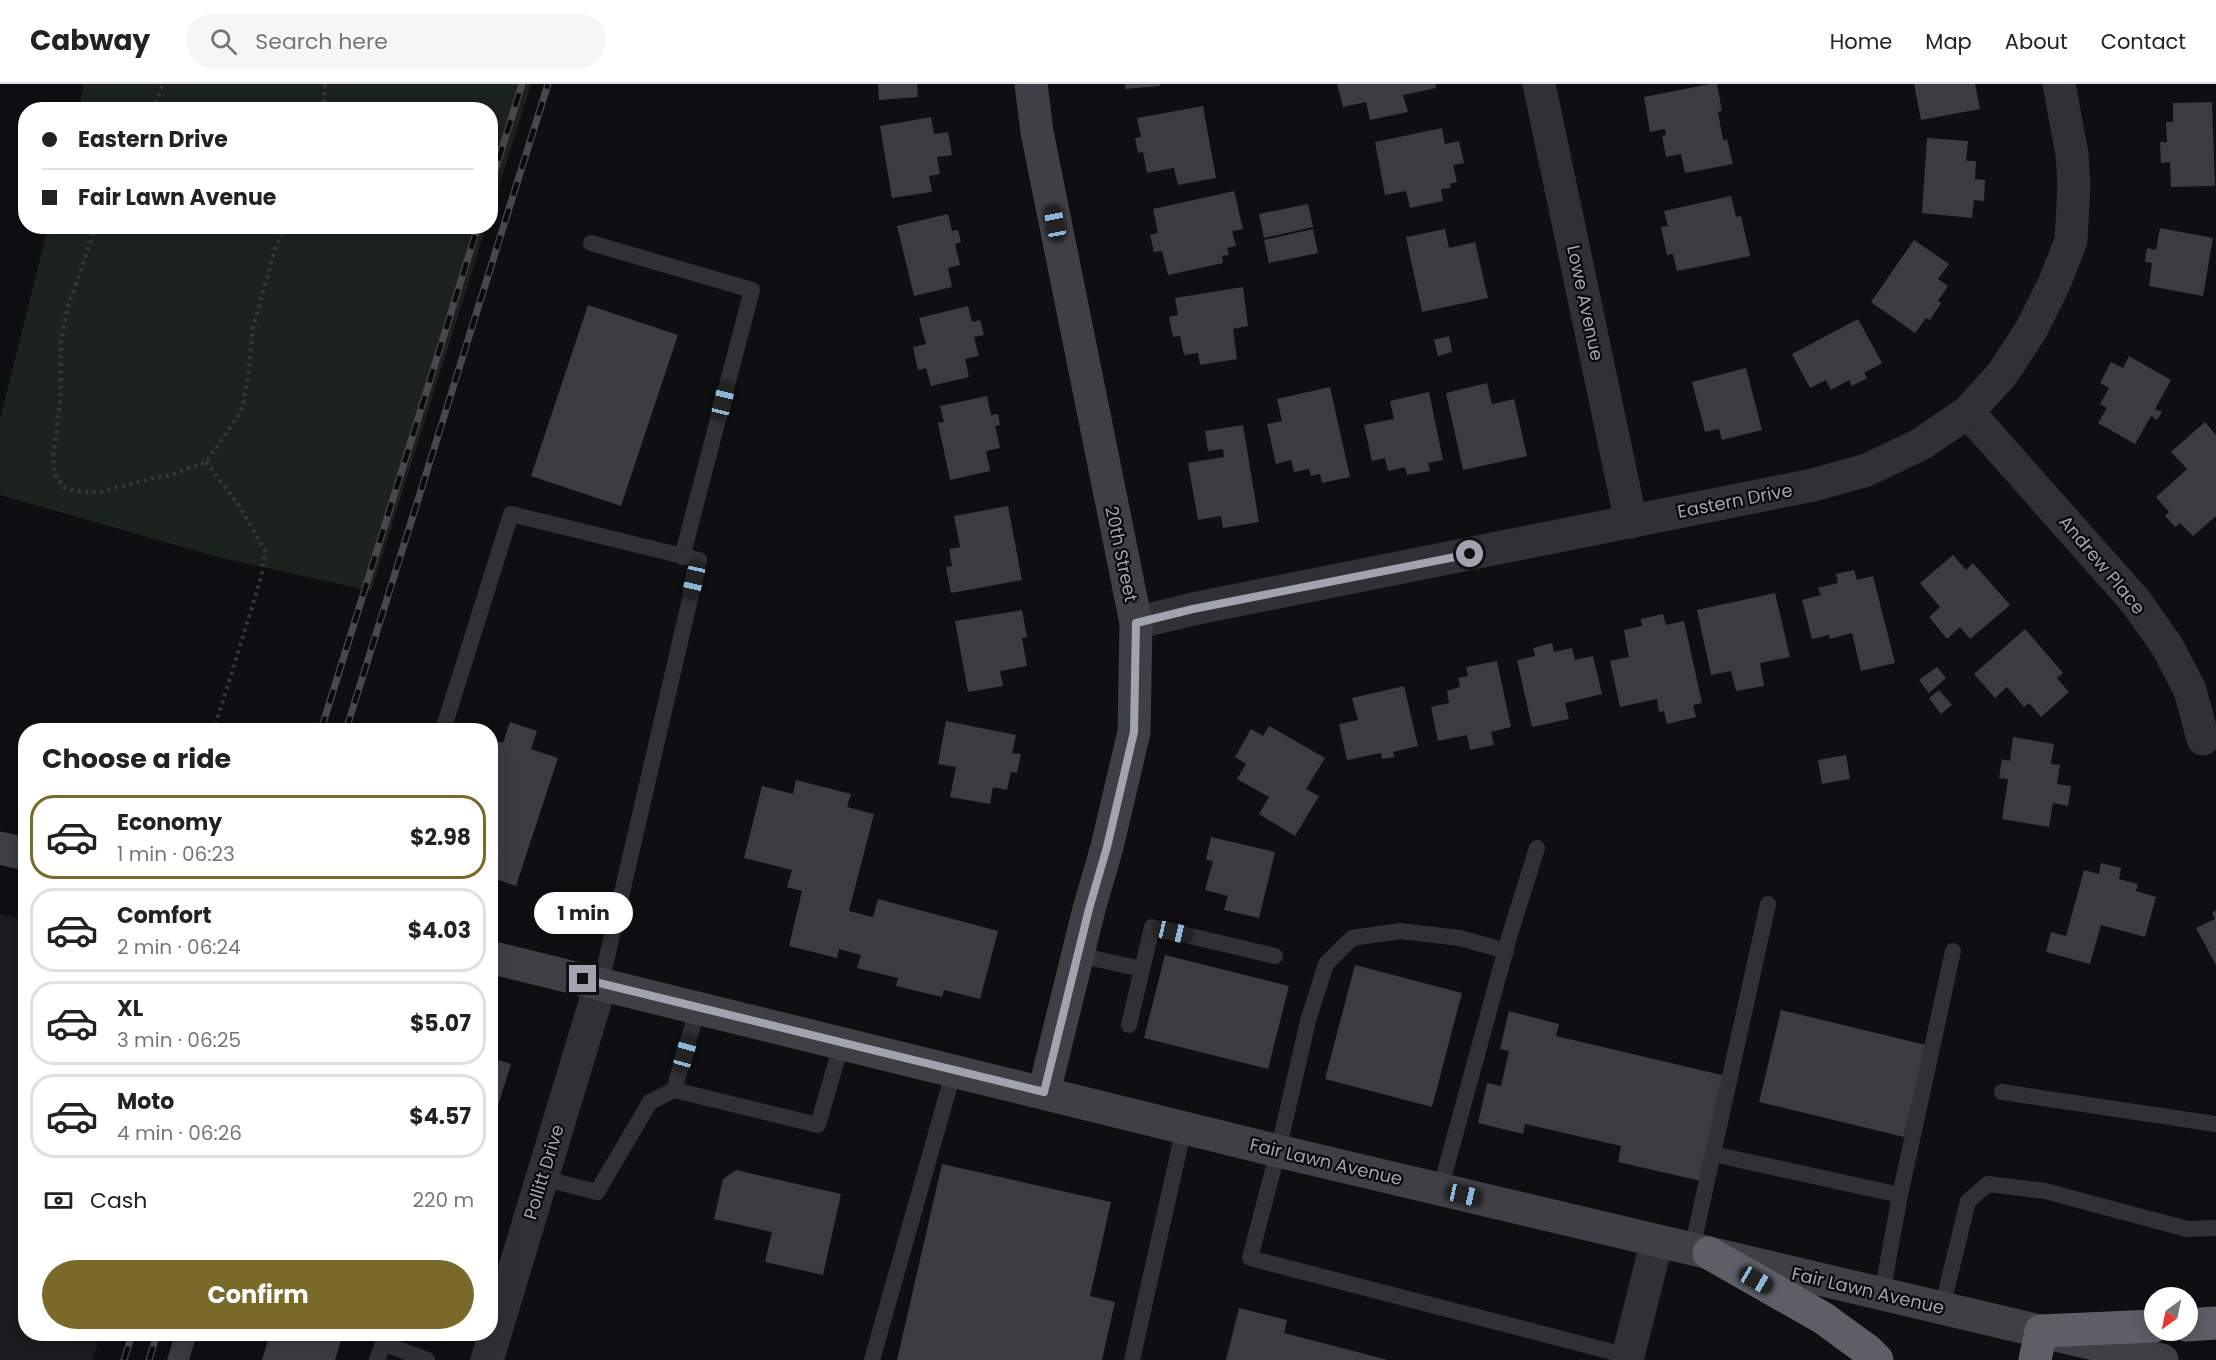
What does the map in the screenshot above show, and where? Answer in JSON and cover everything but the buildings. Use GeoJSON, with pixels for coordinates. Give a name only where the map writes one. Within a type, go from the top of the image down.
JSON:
{"type":"FeatureCollection","features":[{"type":"Feature","properties":{"kind":"highway"},"geometry":{"type":"LineString","coordinates":[[1701,1251],[1823,1318],[1868,1350],[1877,1360]]}},
{"type":"Feature","properties":{"kind":"highway"},"geometry":{"type":"LineString","coordinates":[[2198,1324],[2216,1323]]}},
{"type":"Feature","properties":{"kind":"highway"},"geometry":{"type":"LineString","coordinates":[[2038,1346],[2144,1328]]}},
{"type":"Feature","properties":{"kind":"main road","name":"20th Street"},"geometry":{"type":"LineString","coordinates":[[1031,84],[1037,132],[1136,623],[1134,732],[1044,1092]]}},
{"type":"Feature","properties":{"kind":"main road"},"geometry":{"type":"LineString","coordinates":[[0,848],[18,852]]}},
{"type":"Feature","properties":{"kind":"main road","name":"Fair Lawn Avenue"},"geometry":{"type":"LineString","coordinates":[[498,959],[1278,1151],[1942,1308],[2038,1346],[2162,1360]]}},
{"type":"Feature","properties":{"kind":"street","name":"Lowe Avenue"},"geometry":{"type":"LineString","coordinates":[[1539,84],[1631,522]]}},
{"type":"Feature","properties":{"kind":"street","name":"Eastern Drive"},"geometry":{"type":"LineString","coordinates":[[1136,623],[1205,606],[1813,485],[1867,470],[1921,444],[1968,412],[2003,373],[2031,330],[2054,284],[2071,241],[2074,184],[2072,154],[2059,84]]}},
{"type":"Feature","properties":{"kind":"street","name":"Andrew Place"},"geometry":{"type":"LineString","coordinates":[[1968,412],[2136,602],[2167,646],[2190,690],[2203,739]]}},
{"type":"Feature","properties":{"kind":"street","name":"Pollitt Drive"},"geometry":{"type":"LineString","coordinates":[[498,1294],[542,1178],[601,983]]}},
{"type":"Feature","properties":{"kind":"street"},"geometry":{"type":"LineString","coordinates":[[1627,1358],[1657,1241]]}},
{"type":"Feature","properties":{"kind":"street","name":"Pollitt Drive"},"geometry":{"type":"LineString","coordinates":[[487,1360],[490,1341]]}},
{"type":"Feature","properties":{"kind":"lane"},"geometry":{"type":"LineString","coordinates":[[591,243],[752,290],[682,557]]}},
{"type":"Feature","properties":{"kind":"lane"},"geometry":{"type":"LineString","coordinates":[[445,723],[511,514],[699,560],[601,983]]}},
{"type":"Feature","properties":{"kind":"lane"},"geometry":{"type":"LineString","coordinates":[[1440,1190],[1537,848]]}},
{"type":"Feature","properties":{"kind":"lane"},"geometry":{"type":"LineString","coordinates":[[1701,1251],[1713,1154],[1768,904]]}},
{"type":"Feature","properties":{"kind":"lane"},"geometry":{"type":"LineString","coordinates":[[1129,1025],[1152,927],[1275,956]]}},
{"type":"Feature","properties":{"kind":"lane"},"geometry":{"type":"LineString","coordinates":[[1506,951],[1460,938],[1400,931],[1352,938],[1326,964],[1308,1021],[1250,1258],[1627,1358]]}},
{"type":"Feature","properties":{"kind":"lane"},"geometry":{"type":"LineString","coordinates":[[1882,1294],[1900,1195],[1953,951]]}},
{"type":"Feature","properties":{"kind":"lane"},"geometry":{"type":"LineString","coordinates":[[1078,955],[1142,969]]}},
{"type":"Feature","properties":{"kind":"lane"},"geometry":{"type":"LineString","coordinates":[[674,1090],[698,1007]]}},
{"type":"Feature","properties":{"kind":"lane"},"geometry":{"type":"LineString","coordinates":[[542,1178],[597,1192],[650,1102],[674,1090],[818,1125],[842,1042]]}},
{"type":"Feature","properties":{"kind":"lane"},"geometry":{"type":"LineString","coordinates":[[872,1360],[954,1070]]}},
{"type":"Feature","properties":{"kind":"lane"},"geometry":{"type":"LineString","coordinates":[[2002,1092],[2216,1124]]}},
{"type":"Feature","properties":{"kind":"lane"},"geometry":{"type":"LineString","coordinates":[[1132,1360],[1184,1128]]}},
{"type":"Feature","properties":{"kind":"lane"},"geometry":{"type":"LineString","coordinates":[[1713,1154],[1900,1195]]}},
{"type":"Feature","properties":{"kind":"lane"},"geometry":{"type":"LineString","coordinates":[[1942,1308],[1968,1201],[1989,1184],[2044,1191],[2187,1229],[2216,1228]]}},
{"type":"Feature","properties":{"kind":"lane"},"geometry":{"type":"LineString","coordinates":[[377,1360],[383,1343],[427,1360]]}},
{"type":"Feature","properties":{"kind":"path"},"geometry":{"type":"LineString","coordinates":[[156,102],[163,84]]}},
{"type":"Feature","properties":{"kind":"path"},"geometry":{"type":"LineString","coordinates":[[324,102],[325,84]]}},
{"type":"Feature","properties":{"kind":"path"},"geometry":{"type":"LineString","coordinates":[[93,234],[68,307],[61,340],[61,393],[53,457],[54,473],[63,487],[75,491],[99,492],[171,476],[206,462],[226,436],[241,412],[248,378],[253,327],[276,246],[282,234]]}},
{"type":"Feature","properties":{"kind":"path"},"geometry":{"type":"LineString","coordinates":[[206,462],[240,507],[265,551],[261,578],[216,723]]}},
{"type":"Feature","properties":{"kind":"shaded area"},"geometry":{"type":"Polygon","coordinates":[[[84,84],[531,84],[498,190],[498,102],[80,102],[84,84]]]}},
{"type":"Feature","properties":{"kind":"shaded area"},"geometry":{"type":"Polygon","coordinates":[[[46,234],[484,234],[371,591],[218,557],[0,495],[0,419],[46,234]]]}},
{"type":"Feature","properties":{"kind":"shaded area"},"geometry":{"type":"Polygon","coordinates":[[[0,914],[18,918],[18,1341],[99,1341],[92,1360],[0,1360],[0,914]]]}},
{"type":"Feature","properties":{"kind":"railway"},"geometry":{"type":"LineString","coordinates":[[498,161],[522,84]]}},
{"type":"Feature","properties":{"kind":"railway"},"geometry":{"type":"LineString","coordinates":[[348,723],[548,84]]}},
{"type":"Feature","properties":{"kind":"railway"},"geometry":{"type":"LineString","coordinates":[[323,723],[476,234]]}},
{"type":"Feature","properties":{"kind":"railway"},"geometry":{"type":"LineString","coordinates":[[124,1360],[130,1341]]}},
{"type":"Feature","properties":{"kind":"railway"},"geometry":{"type":"LineString","coordinates":[[149,1360],[155,1341]]}},
{"type":"Feature","properties":{"kind":"route"},"geometry":{"type":"LineString","coordinates":[[583,979],[1044,1092],[1134,732],[1136,623],[1193,609],[1470,554]]}}]}
